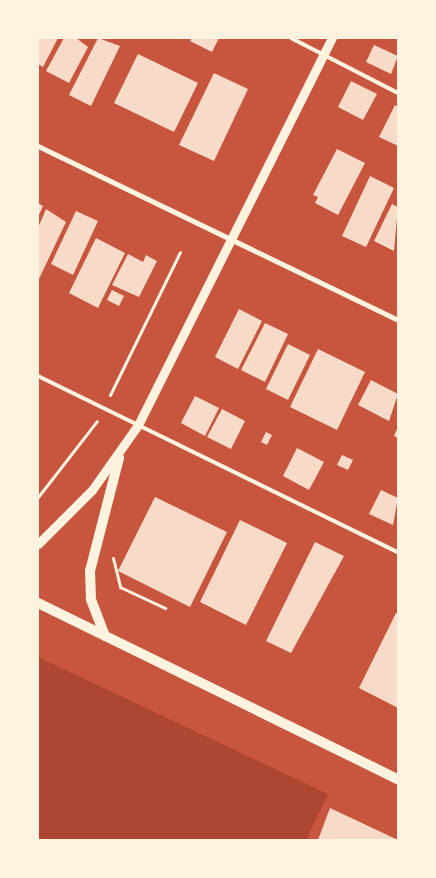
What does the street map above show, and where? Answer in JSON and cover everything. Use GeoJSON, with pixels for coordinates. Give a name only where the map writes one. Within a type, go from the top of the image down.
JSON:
{"type":"FeatureCollection","features":[{"type":"Feature","properties":{"kind":"main road"},"geometry":{"type":"LineString","coordinates":[[105,636],[91,599],[90,571],[118,458]]}},
{"type":"Feature","properties":{"kind":"main road"},"geometry":{"type":"LineString","coordinates":[[38,603],[398,779]]}},
{"type":"Feature","properties":{"kind":"street"},"geometry":{"type":"LineString","coordinates":[[38,544],[118,458],[138,425],[233,240],[332,38]]}},
{"type":"Feature","properties":{"kind":"street"},"geometry":{"type":"LineString","coordinates":[[38,146],[398,320]]}},
{"type":"Feature","properties":{"kind":"lane"},"geometry":{"type":"LineString","coordinates":[[292,38],[322,56],[398,93]]}},
{"type":"Feature","properties":{"kind":"lane"},"geometry":{"type":"LineString","coordinates":[[38,376],[398,552]]}},
{"type":"Feature","properties":{"kind":"path"},"geometry":{"type":"LineString","coordinates":[[38,497],[81,446],[103,408],[180,252]]}},
{"type":"Feature","properties":{"kind":"path"},"geometry":{"type":"LineString","coordinates":[[113,557],[120,587],[165,608]]}},
{"type":"Feature","properties":{"kind":"shaded area"},"geometry":{"type":"Polygon","coordinates":[[[38,657],[328,794],[306,840],[38,840],[38,657]]]}},
{"type":"Feature","properties":{"kind":"building"},"geometry":{"type":"Polygon","coordinates":[[[38,38],[58,38],[43,67],[38,64],[38,38]]]}},
{"type":"Feature","properties":{"kind":"building"},"geometry":{"type":"Polygon","coordinates":[[[64,38],[76,38],[88,47],[69,83],[46,71],[64,38]]]}},
{"type":"Feature","properties":{"kind":"building"},"geometry":{"type":"Polygon","coordinates":[[[98,38],[120,46],[91,106],[69,95],[98,38]]]}},
{"type":"Feature","properties":{"kind":"building"},"geometry":{"type":"Polygon","coordinates":[[[192,38],[219,38],[212,52],[190,41],[192,38]]]}},
{"type":"Feature","properties":{"kind":"building"},"geometry":{"type":"Polygon","coordinates":[[[374,45],[398,56],[391,74],[366,62],[374,45]]]}},
{"type":"Feature","properties":{"kind":"building"},"geometry":{"type":"Polygon","coordinates":[[[138,54],[198,83],[174,132],[114,103],[138,54]]]}},
{"type":"Feature","properties":{"kind":"building"},"geometry":{"type":"Polygon","coordinates":[[[214,73],[248,89],[214,161],[179,145],[214,73]]]}},
{"type":"Feature","properties":{"kind":"building"},"geometry":{"type":"Polygon","coordinates":[[[351,81],[377,94],[363,120],[338,107],[351,81]]]}},
{"type":"Feature","properties":{"kind":"building"},"geometry":{"type":"Polygon","coordinates":[[[395,105],[398,107],[398,146],[379,137],[395,105]]]}},
{"type":"Feature","properties":{"kind":"building"},"geometry":{"type":"Polygon","coordinates":[[[337,149],[365,163],[338,215],[315,203],[318,197],[313,195],[337,149]]]}},
{"type":"Feature","properties":{"kind":"building"},"geometry":{"type":"Polygon","coordinates":[[[370,176],[394,188],[366,247],[342,236],[370,176]]]}},
{"type":"Feature","properties":{"kind":"building"},"geometry":{"type":"Polygon","coordinates":[[[38,203],[43,206],[38,217],[38,203]]]}},
{"type":"Feature","properties":{"kind":"building"},"geometry":{"type":"Polygon","coordinates":[[[392,204],[398,207],[394,251],[374,241],[392,204]]]}},
{"type":"Feature","properties":{"kind":"building"},"geometry":{"type":"Polygon","coordinates":[[[46,209],[66,222],[38,281],[38,228],[46,209]]]}},
{"type":"Feature","properties":{"kind":"building"},"geometry":{"type":"Polygon","coordinates":[[[76,211],[98,221],[73,275],[51,264],[76,211]]]}},
{"type":"Feature","properties":{"kind":"building"},"geometry":{"type":"Polygon","coordinates":[[[96,238],[125,253],[98,308],[69,293],[96,238]]]}},
{"type":"Feature","properties":{"kind":"building"},"geometry":{"type":"Polygon","coordinates":[[[128,254],[143,262],[146,255],[157,261],[139,297],[112,285],[128,254]]]}},
{"type":"Feature","properties":{"kind":"building"},"geometry":{"type":"Polygon","coordinates":[[[112,290],[124,296],[119,306],[107,300],[112,290]]]}},
{"type":"Feature","properties":{"kind":"building"},"geometry":{"type":"Polygon","coordinates":[[[239,309],[262,321],[238,369],[215,357],[239,309]]]}},
{"type":"Feature","properties":{"kind":"building"},"geometry":{"type":"Polygon","coordinates":[[[265,323],[288,334],[265,382],[241,370],[265,323]]]}},
{"type":"Feature","properties":{"kind":"building"},"geometry":{"type":"Polygon","coordinates":[[[288,344],[310,355],[288,400],[266,389],[288,344]]]}},
{"type":"Feature","properties":{"kind":"building"},"geometry":{"type":"Polygon","coordinates":[[[318,349],[365,372],[337,430],[290,407],[318,349]]]}},
{"type":"Feature","properties":{"kind":"building"},"geometry":{"type":"Polygon","coordinates":[[[371,380],[398,394],[389,421],[358,405],[371,380]]]}},
{"type":"Feature","properties":{"kind":"building"},"geometry":{"type":"Polygon","coordinates":[[[195,396],[219,408],[205,436],[181,423],[195,396]]]}},
{"type":"Feature","properties":{"kind":"building"},"geometry":{"type":"Polygon","coordinates":[[[222,409],[245,421],[231,449],[207,437],[222,409]]]}},
{"type":"Feature","properties":{"kind":"building"},"geometry":{"type":"Polygon","coordinates":[[[398,427],[398,438],[394,436],[398,427]]]}},
{"type":"Feature","properties":{"kind":"building"},"geometry":{"type":"Polygon","coordinates":[[[266,432],[272,435],[267,445],[261,442],[266,432]]]}},
{"type":"Feature","properties":{"kind":"building"},"geometry":{"type":"Polygon","coordinates":[[[297,448],[324,462],[309,490],[283,476],[297,448]]]}},
{"type":"Feature","properties":{"kind":"building"},"geometry":{"type":"Polygon","coordinates":[[[342,455],[353,460],[348,470],[337,465],[342,455]]]}},
{"type":"Feature","properties":{"kind":"building"},"geometry":{"type":"Polygon","coordinates":[[[381,490],[398,498],[393,525],[369,514],[381,490]]]}},
{"type":"Feature","properties":{"kind":"building"},"geometry":{"type":"Polygon","coordinates":[[[155,497],[227,532],[190,607],[118,571],[155,497]]]}},
{"type":"Feature","properties":{"kind":"building"},"geometry":{"type":"Polygon","coordinates":[[[240,520],[287,543],[246,625],[200,602],[240,520]]]}},
{"type":"Feature","properties":{"kind":"building"},"geometry":{"type":"Polygon","coordinates":[[[315,542],[344,556],[291,653],[266,641],[315,542]]]}},
{"type":"Feature","properties":{"kind":"building"},"geometry":{"type":"Polygon","coordinates":[[[396,613],[398,614],[398,708],[359,688],[396,613]]]}},
{"type":"Feature","properties":{"kind":"building"},"geometry":{"type":"Polygon","coordinates":[[[330,808],[398,840],[318,840],[330,808]]]}}]}
